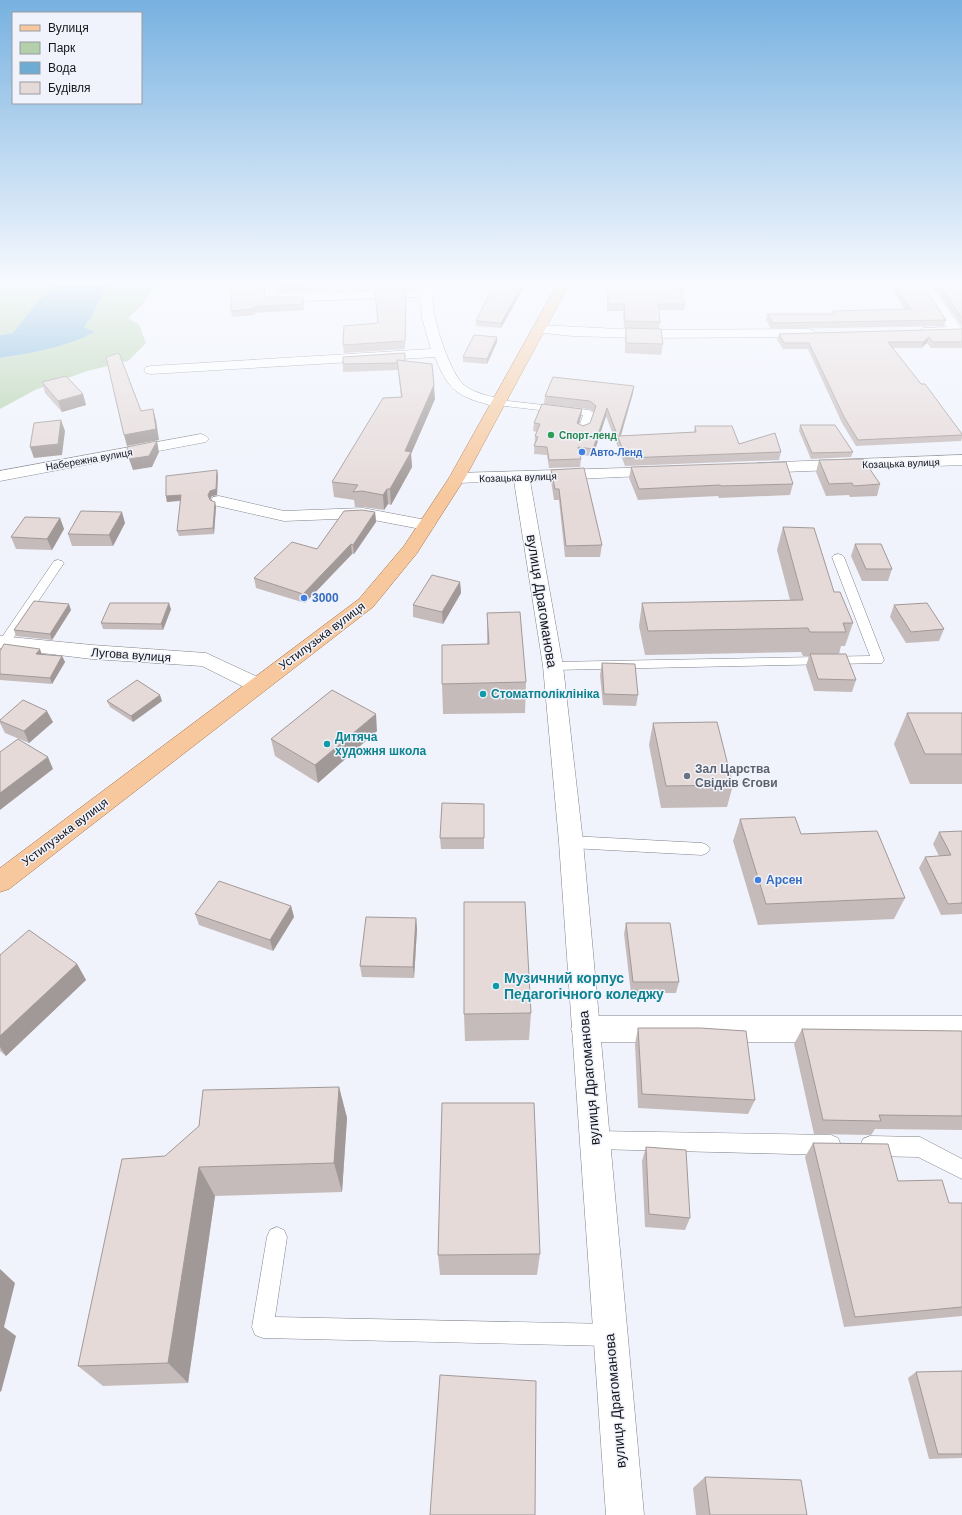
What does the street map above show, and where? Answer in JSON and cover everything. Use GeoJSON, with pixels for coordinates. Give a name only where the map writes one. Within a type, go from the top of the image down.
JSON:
{"type":"FeatureCollection","features":[{"type":"Feature","properties":{"kind":"main road","name":"Устилузька вулиця"},"geometry":{"type":"LineString","coordinates":[[0,882],[366,603],[411,549],[457,478],[525,356]]}},
{"type":"Feature","properties":{"kind":"street"},"geometry":{"type":"LineString","coordinates":[[151,370],[392,356]]}},
{"type":"Feature","properties":{"kind":"street"},"geometry":{"type":"LineString","coordinates":[[440,356],[456,385],[468,393],[499,403]]}},
{"type":"Feature","properties":{"kind":"street","name":"Набережна вулиця"},"geometry":{"type":"LineString","coordinates":[[0,476],[201,439]]}},
{"type":"Feature","properties":{"kind":"street","name":"Козацька вулиця"},"geometry":{"type":"LineString","coordinates":[[740,468],[962,460]]}},
{"type":"Feature","properties":{"kind":"street","name":"Козацька вулиця"},"geometry":{"type":"LineString","coordinates":[[457,478],[677,471]]}},
{"type":"Feature","properties":{"kind":"street","name":"вулиця Драгоманова"},"geometry":{"type":"LineString","coordinates":[[521,477],[553,666],[570,842],[625,1515]]}},
{"type":"Feature","properties":{"kind":"street"},"geometry":{"type":"LineString","coordinates":[[219,501],[284,516],[363,513],[426,525]]}},
{"type":"Feature","properties":{"kind":"street","name":"Лугова вулиця"},"geometry":{"type":"LineString","coordinates":[[2,643],[92,652],[206,660],[258,685]]}},
{"type":"Feature","properties":{"kind":"street"},"geometry":{"type":"LineString","coordinates":[[585,1029],[962,1029]]}},
{"type":"Feature","properties":{"kind":"lane"},"geometry":{"type":"LineString","coordinates":[[499,403],[589,413],[583,430]]}},
{"type":"Feature","properties":{"kind":"lane"},"geometry":{"type":"LineString","coordinates":[[553,666],[878,660],[838,557]]}},
{"type":"Feature","properties":{"kind":"lane"},"geometry":{"type":"LineString","coordinates":[[2,643],[58,563]]}},
{"type":"Feature","properties":{"kind":"lane"},"geometry":{"type":"LineString","coordinates":[[570,842],[702,849]]}},
{"type":"Feature","properties":{"kind":"lane"},"geometry":{"type":"LineString","coordinates":[[594,1140],[920,1147],[962,1169]]}},
{"type":"Feature","properties":{"kind":"lane"},"geometry":{"type":"LineString","coordinates":[[277,1236],[263,1327],[610,1335]]}},
{"type":"Feature","properties":{"kind":"green space"},"geometry":{"type":"Polygon","coordinates":[[[14,356],[133,356],[128,361],[87,371],[35,390],[0,409],[0,358],[14,356]]]}},
{"type":"Feature","properties":{"kind":"water"},"geometry":{"type":"Polygon","coordinates":[[[0,356],[14,356],[0,358],[0,356]]]}},
{"type":"Feature","properties":{"kind":"building"},"geometry":{"type":"Polygon","coordinates":[[[120,356],[141,411],[153,409],[156,429],[124,435],[106,357],[120,356]]]}},
{"type":"Feature","properties":{"kind":"building"},"geometry":{"type":"Polygon","coordinates":[[[405,356],[405,361],[397,360],[398,363],[343,364],[343,357],[405,356]]]}},
{"type":"Feature","properties":{"kind":"building"},"geometry":{"type":"Polygon","coordinates":[[[464,356],[488,356],[487,359],[463,357],[464,356]]]}},
{"type":"Feature","properties":{"kind":"building"},"geometry":{"type":"Polygon","coordinates":[[[815,356],[899,356],[921,384],[925,384],[962,435],[858,440],[844,417],[815,356]]]}},
{"type":"Feature","properties":{"kind":"building"},"geometry":{"type":"Polygon","coordinates":[[[397,360],[432,364],[434,385],[405,451],[411,452],[390,489],[387,489],[383,495],[362,491],[353,492],[358,485],[332,482],[383,398],[402,397],[397,360]]]}},
{"type":"Feature","properties":{"kind":"building"},"geometry":{"type":"Polygon","coordinates":[[[66,376],[83,394],[58,401],[42,382],[66,376]]]}},
{"type":"Feature","properties":{"kind":"building"},"geometry":{"type":"Polygon","coordinates":[[[553,377],[634,386],[619,436],[696,432],[695,426],[732,426],[739,444],[775,433],[781,452],[626,458],[607,408],[593,449],[578,447],[581,459],[549,460],[547,447],[534,446],[538,437],[535,436],[540,424],[534,423],[542,404],[582,409],[577,423],[583,426],[590,423],[596,406],[590,401],[545,396],[553,377]]]}},
{"type":"Feature","properties":{"kind":"building"},"geometry":{"type":"Polygon","coordinates":[[[61,420],[58,444],[30,447],[34,423],[61,420]]]}},
{"type":"Feature","properties":{"kind":"building"},"geometry":{"type":"Polygon","coordinates":[[[800,425],[835,425],[853,452],[812,453],[800,425]]]}},
{"type":"Feature","properties":{"kind":"building"},"geometry":{"type":"Polygon","coordinates":[[[157,441],[149,456],[129,459],[127,447],[157,441]]]}},
{"type":"Feature","properties":{"kind":"building"},"geometry":{"type":"Polygon","coordinates":[[[863,459],[880,484],[854,486],[852,483],[829,484],[819,460],[863,459]]]}},
{"type":"Feature","properties":{"kind":"building"},"geometry":{"type":"Polygon","coordinates":[[[786,462],[793,484],[720,485],[639,489],[631,467],[786,462]]]}},
{"type":"Feature","properties":{"kind":"building"},"geometry":{"type":"Polygon","coordinates":[[[584,468],[602,545],[566,546],[559,489],[555,489],[551,470],[584,468]]]}},
{"type":"Feature","properties":{"kind":"building"},"geometry":{"type":"Polygon","coordinates":[[[217,470],[216,489],[210,491],[208,495],[210,500],[215,502],[213,528],[177,531],[181,495],[166,496],[166,476],[217,470]]]}},
{"type":"Feature","properties":{"kind":"building"},"geometry":{"type":"Polygon","coordinates":[[[362,510],[375,512],[353,545],[351,544],[303,594],[254,578],[292,542],[317,549],[344,511],[362,510]]]}},
{"type":"Feature","properties":{"kind":"building"},"geometry":{"type":"Polygon","coordinates":[[[81,511],[122,512],[109,535],[68,534],[81,511]]]}},
{"type":"Feature","properties":{"kind":"building"},"geometry":{"type":"Polygon","coordinates":[[[25,517],[60,518],[47,539],[11,537],[25,517]]]}},
{"type":"Feature","properties":{"kind":"building"},"geometry":{"type":"Polygon","coordinates":[[[783,527],[814,528],[834,592],[840,592],[853,623],[843,623],[846,632],[810,632],[808,628],[648,631],[642,603],[803,600],[783,527]]]}},
{"type":"Feature","properties":{"kind":"building"},"geometry":{"type":"Polygon","coordinates":[[[855,544],[881,544],[892,569],[866,569],[855,544]]]}},
{"type":"Feature","properties":{"kind":"building"},"geometry":{"type":"Polygon","coordinates":[[[432,575],[460,582],[442,612],[413,605],[432,575]]]}},
{"type":"Feature","properties":{"kind":"building"},"geometry":{"type":"Polygon","coordinates":[[[34,601],[69,604],[50,634],[14,630],[34,601]]]}},
{"type":"Feature","properties":{"kind":"building"},"geometry":{"type":"Polygon","coordinates":[[[110,603],[169,603],[161,624],[101,623],[110,603]]]}},
{"type":"Feature","properties":{"kind":"building"},"geometry":{"type":"Polygon","coordinates":[[[927,603],[944,629],[911,632],[894,605],[927,603]]]}},
{"type":"Feature","properties":{"kind":"building"},"geometry":{"type":"Polygon","coordinates":[[[520,612],[526,682],[442,684],[442,645],[489,644],[487,613],[520,612]]]}},
{"type":"Feature","properties":{"kind":"building"},"geometry":{"type":"Polygon","coordinates":[[[4,644],[40,649],[36,654],[62,656],[50,678],[0,674],[0,651],[4,644]]]}},
{"type":"Feature","properties":{"kind":"building"},"geometry":{"type":"Polygon","coordinates":[[[810,654],[846,654],[856,680],[818,679],[810,654]]]}},
{"type":"Feature","properties":{"kind":"building"},"geometry":{"type":"Polygon","coordinates":[[[602,663],[635,664],[638,695],[604,694],[602,663]]]}},
{"type":"Feature","properties":{"kind":"building"},"geometry":{"type":"Polygon","coordinates":[[[137,680],[160,695],[131,716],[107,701],[137,680]]]}},
{"type":"Feature","properties":{"kind":"building"},"geometry":{"type":"Polygon","coordinates":[[[332,690],[376,714],[315,765],[271,739],[332,690]]]}},
{"type":"Feature","properties":{"kind":"building"},"geometry":{"type":"Polygon","coordinates":[[[23,700],[47,711],[24,731],[0,721],[0,720],[23,700]]]}},
{"type":"Feature","properties":{"kind":"building"},"geometry":{"type":"Polygon","coordinates":[[[907,713],[962,713],[962,754],[925,754],[907,713]]]}},
{"type":"Feature","properties":{"kind":"building"},"geometry":{"type":"Polygon","coordinates":[[[717,722],[733,785],[666,786],[653,723],[717,722]]]}},
{"type":"Feature","properties":{"kind":"building"},"geometry":{"type":"Polygon","coordinates":[[[18,739],[48,757],[0,793],[0,752],[18,739]]]}},
{"type":"Feature","properties":{"kind":"building"},"geometry":{"type":"Polygon","coordinates":[[[442,803],[484,804],[484,838],[440,838],[442,803]]]}},
{"type":"Feature","properties":{"kind":"building"},"geometry":{"type":"Polygon","coordinates":[[[795,817],[801,834],[877,831],[905,898],[766,904],[740,819],[795,817]]]}},
{"type":"Feature","properties":{"kind":"building"},"geometry":{"type":"Polygon","coordinates":[[[962,831],[962,903],[948,904],[925,857],[951,855],[939,832],[962,831]]]}},
{"type":"Feature","properties":{"kind":"building"},"geometry":{"type":"Polygon","coordinates":[[[219,881],[291,906],[270,940],[195,914],[219,881]]]}},
{"type":"Feature","properties":{"kind":"building","name":"Музичний корпус Педагогічного коледжу"},"geometry":{"type":"Polygon","coordinates":[[[464,902],[525,902],[531,1013],[464,1014],[464,902]]]}},
{"type":"Feature","properties":{"kind":"building"},"geometry":{"type":"Polygon","coordinates":[[[366,917],[416,918],[413,967],[360,966],[366,917]]]}},
{"type":"Feature","properties":{"kind":"building"},"geometry":{"type":"Polygon","coordinates":[[[626,923],[670,923],[679,982],[633,982],[626,923]]]}},
{"type":"Feature","properties":{"kind":"building"},"geometry":{"type":"Polygon","coordinates":[[[29,930],[77,964],[0,1036],[0,955],[29,930]]]}},
{"type":"Feature","properties":{"kind":"building"},"geometry":{"type":"Polygon","coordinates":[[[638,1028],[700,1028],[746,1031],[755,1100],[642,1094],[638,1028]]]}},
{"type":"Feature","properties":{"kind":"building"},"geometry":{"type":"Polygon","coordinates":[[[802,1029],[962,1031],[962,1116],[879,1115],[881,1121],[823,1120],[802,1029]]]}},
{"type":"Feature","properties":{"kind":"building"},"geometry":{"type":"Polygon","coordinates":[[[339,1087],[334,1163],[199,1167],[168,1363],[78,1366],[122,1159],[165,1156],[199,1126],[203,1090],[339,1087]]]}},
{"type":"Feature","properties":{"kind":"building"},"geometry":{"type":"Polygon","coordinates":[[[442,1103],[534,1103],[540,1254],[438,1255],[442,1103]]]}},
{"type":"Feature","properties":{"kind":"building"},"geometry":{"type":"Polygon","coordinates":[[[813,1143],[888,1144],[898,1181],[942,1180],[949,1203],[962,1203],[962,1307],[855,1317],[813,1143]]]}},
{"type":"Feature","properties":{"kind":"building"},"geometry":{"type":"Polygon","coordinates":[[[646,1147],[686,1150],[690,1218],[649,1214],[646,1147]]]}},
{"type":"Feature","properties":{"kind":"building"},"geometry":{"type":"Polygon","coordinates":[[[962,1371],[962,1454],[938,1454],[916,1372],[962,1371]]]}},
{"type":"Feature","properties":{"kind":"building"},"geometry":{"type":"Polygon","coordinates":[[[440,1375],[536,1381],[535,1515],[430,1515],[440,1375]]]}},
{"type":"Feature","properties":{"kind":"building"},"geometry":{"type":"Polygon","coordinates":[[[705,1477],[801,1480],[807,1515],[710,1515],[705,1477]]]}},
{"type":"Feature","properties":{"kind":"place","name":"Спорт-ленд"},"geometry":{"type":"Point","coordinates":[551,435]}},
{"type":"Feature","properties":{"kind":"place","name":"Авто-Ленд"},"geometry":{"type":"Point","coordinates":[582,452]}},
{"type":"Feature","properties":{"kind":"place","name":"3000"},"geometry":{"type":"Point","coordinates":[304,598]}},
{"type":"Feature","properties":{"kind":"place","name":"Стоматполіклініка"},"geometry":{"type":"Point","coordinates":[483,694]}},
{"type":"Feature","properties":{"kind":"place","name":"Дитяча художня школа"},"geometry":{"type":"Point","coordinates":[327,744]}},
{"type":"Feature","properties":{"kind":"place","name":"Зал Царства Свідків Єгови"},"geometry":{"type":"Point","coordinates":[687,776]}},
{"type":"Feature","properties":{"kind":"place","name":"Арсен"},"geometry":{"type":"Point","coordinates":[758,880]}},
{"type":"Feature","properties":{"kind":"place","name":"Музичний корпус Педагогічного коледжу"},"geometry":{"type":"Point","coordinates":[496,986]}}]}
